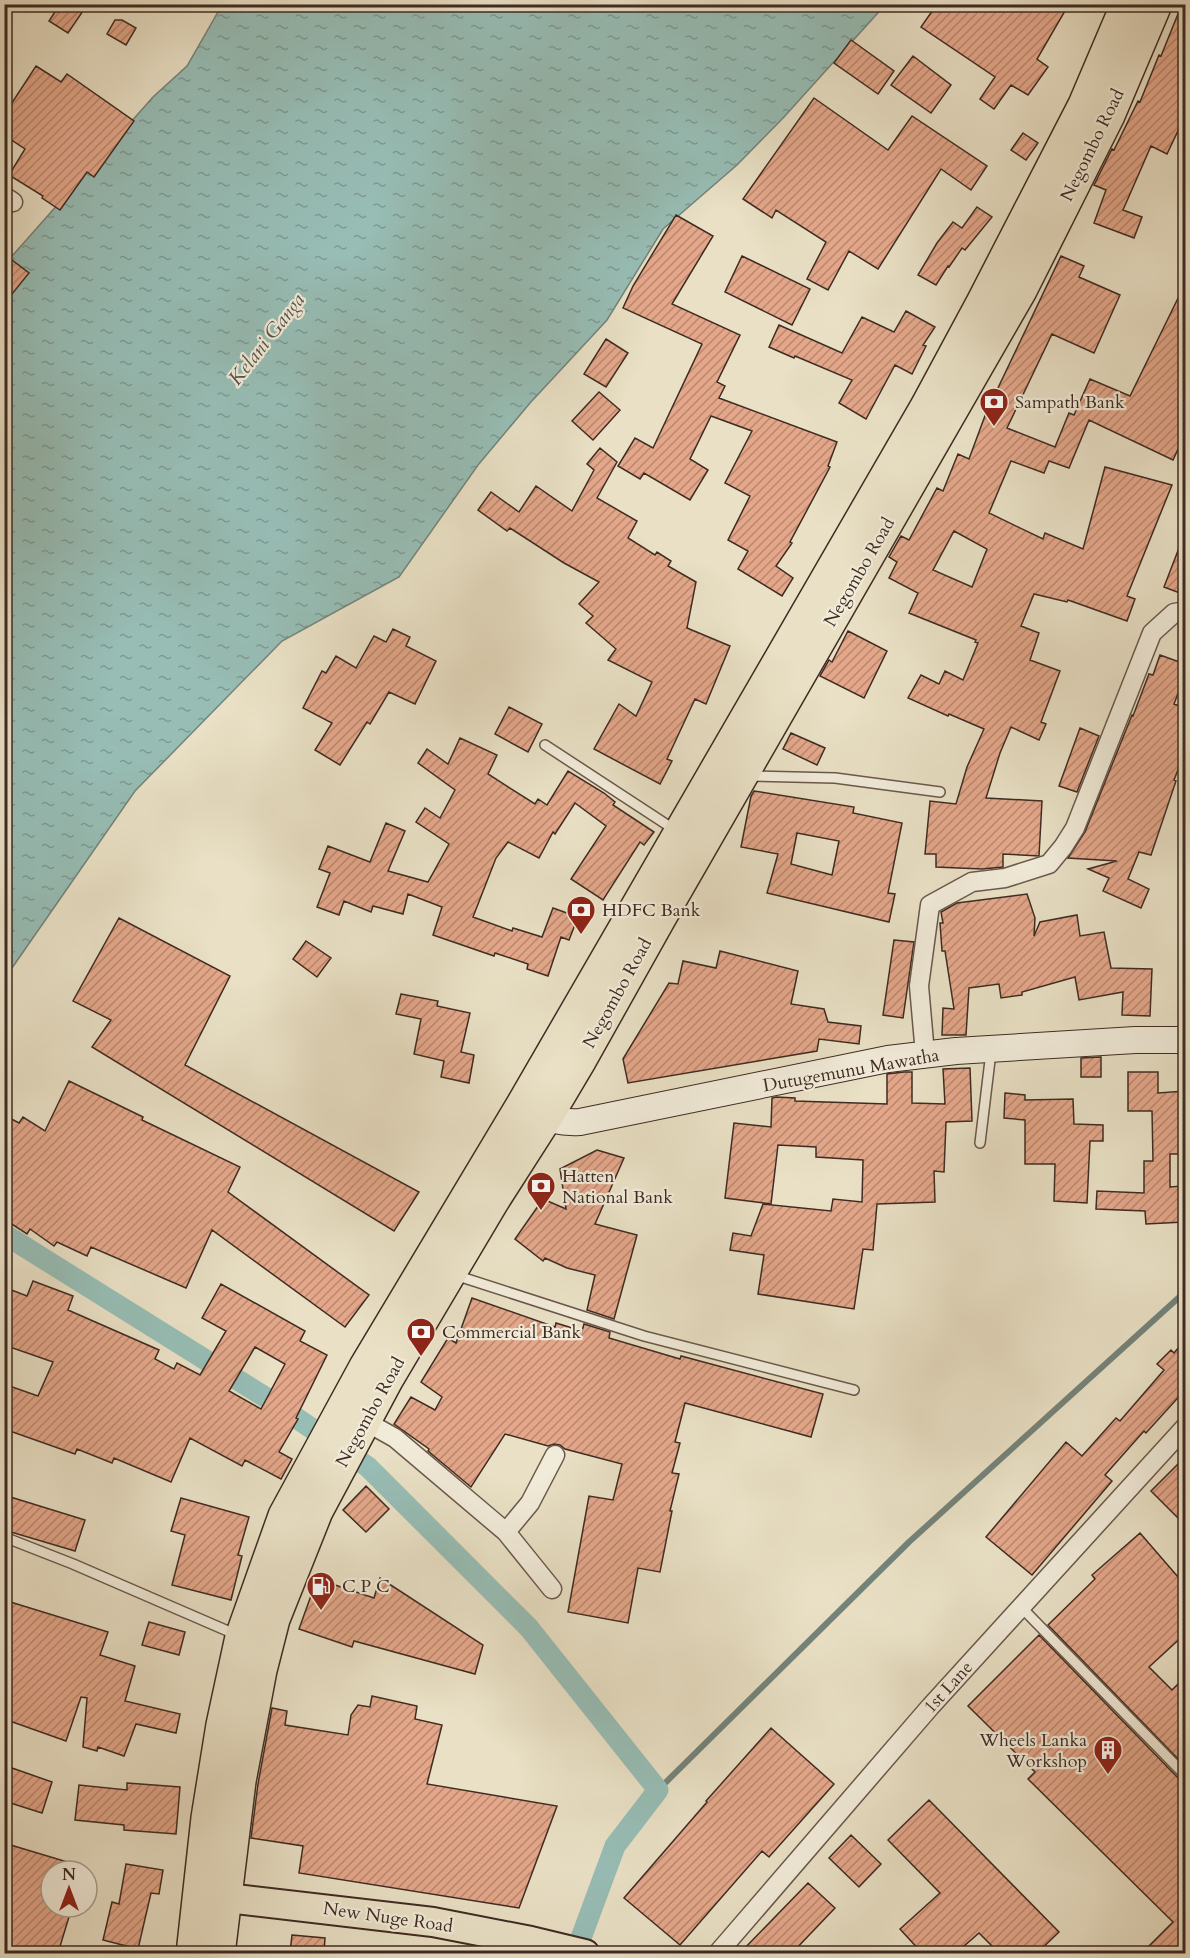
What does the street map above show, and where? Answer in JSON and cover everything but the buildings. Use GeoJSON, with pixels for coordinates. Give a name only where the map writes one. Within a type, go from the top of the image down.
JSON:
{"type":"FeatureCollection","features":[{"type":"Feature","properties":{"kind":"highway","name":"Negombo Road"},"geometry":{"type":"LineString","coordinates":[[218,1953],[208,1818],[221,1736],[242,1637],[285,1516],[329,1460],[450,1273],[492,1201],[534,1112],[679,833],[915,427],[978,313],[1085,105],[1128,4]]}},
{"type":"Feature","properties":{"kind":"highway","name":"Negombo Road"},"geometry":{"type":"LineString","coordinates":[[354,1421],[366,1367],[534,1112],[740,776],[1020,290],[1108,115],[1155,4]]}},
{"type":"Feature","properties":{"kind":"highway","name":"Negombo Road"},"geometry":{"type":"LineString","coordinates":[[192,1953],[213,1896],[239,1781],[260,1670],[273,1619],[315,1511],[329,1460]]}},
{"type":"Feature","properties":{"kind":"main road","name":"New Nuge Road"},"geometry":{"type":"LineString","coordinates":[[213,1896],[433,1922],[585,1953]]}},
{"type":"Feature","properties":{"kind":"street"},"geometry":{"type":"LineString","coordinates":[[925,1054],[919,986],[930,905],[972,882],[1005,878],[1049,864],[1064,847],[1075,828],[1152,633],[1174,613],[1185,611]]}},
{"type":"Feature","properties":{"kind":"street","name":"Dutugemunu Mawatha"},"geometry":{"type":"LineString","coordinates":[[534,1112],[561,1123],[580,1122],[888,1059],[925,1054],[1135,1040],[1185,1040]]}},
{"type":"Feature","properties":{"kind":"street"},"geometry":{"type":"LineString","coordinates":[[354,1421],[395,1438],[506,1532],[552,1589]]}},
{"type":"Feature","properties":{"kind":"street","name":"1st Lane"},"geometry":{"type":"LineString","coordinates":[[717,1953],[930,1707],[1185,1426]]}},
{"type":"Feature","properties":{"kind":"street"},"geometry":{"type":"LineString","coordinates":[[506,1532],[530,1503],[555,1455]]}},
{"type":"Feature","properties":{"kind":"lane"},"geometry":{"type":"LineString","coordinates":[[545,745],[679,833]]}},
{"type":"Feature","properties":{"kind":"lane"},"geometry":{"type":"LineString","coordinates":[[740,776],[835,778],[940,792]]}},
{"type":"Feature","properties":{"kind":"lane"},"geometry":{"type":"LineString","coordinates":[[980,1143],[991,1050]]}},
{"type":"Feature","properties":{"kind":"lane"},"geometry":{"type":"LineString","coordinates":[[450,1273],[644,1336],[855,1390]]}},
{"type":"Feature","properties":{"kind":"lane"},"geometry":{"type":"LineString","coordinates":[[4,1537],[73,1564],[242,1637]]}},
{"type":"Feature","properties":{"kind":"lane"},"geometry":{"type":"LineString","coordinates":[[1021,1607],[1185,1776]]}},
{"type":"Feature","properties":{"kind":"water","name":"Kelani Ganga"},"geometry":{"type":"Polygon","coordinates":[[[222,5],[885,5],[784,117],[737,165],[663,229],[607,320],[530,403],[478,465],[399,577],[282,641],[135,791],[5,978],[5,264],[153,97],[187,66],[222,5]]]}},
{"type":"Feature","properties":{"kind":"waterway"},"geometry":{"type":"LineString","coordinates":[[4,1234],[273,1402],[368,1467],[529,1628],[658,1790],[615,1846],[581,1938],[579,1954]]}},
{"type":"Feature","properties":{"kind":"waterway"},"geometry":{"type":"LineString","coordinates":[[658,1790],[909,1542],[1186,1291]]}},
{"type":"Feature","properties":{"kind":"place","name":"Sampath Bank"},"geometry":{"type":"Point","coordinates":[994,428]}},
{"type":"Feature","properties":{"kind":"place","name":"HDFC Bank"},"geometry":{"type":"Point","coordinates":[581,936]}},
{"type":"Feature","properties":{"kind":"place","name":"Hatten National Bank"},"geometry":{"type":"Point","coordinates":[541,1212]}},
{"type":"Feature","properties":{"kind":"place","name":"Commercial Bank"},"geometry":{"type":"Point","coordinates":[421,1358]}},
{"type":"Feature","properties":{"kind":"place","name":"C P C"},"geometry":{"type":"Point","coordinates":[321,1612]}},
{"type":"Feature","properties":{"kind":"place","name":"Wheels Lanka Workshop"},"geometry":{"type":"Point","coordinates":[1108,1776]}}]}
